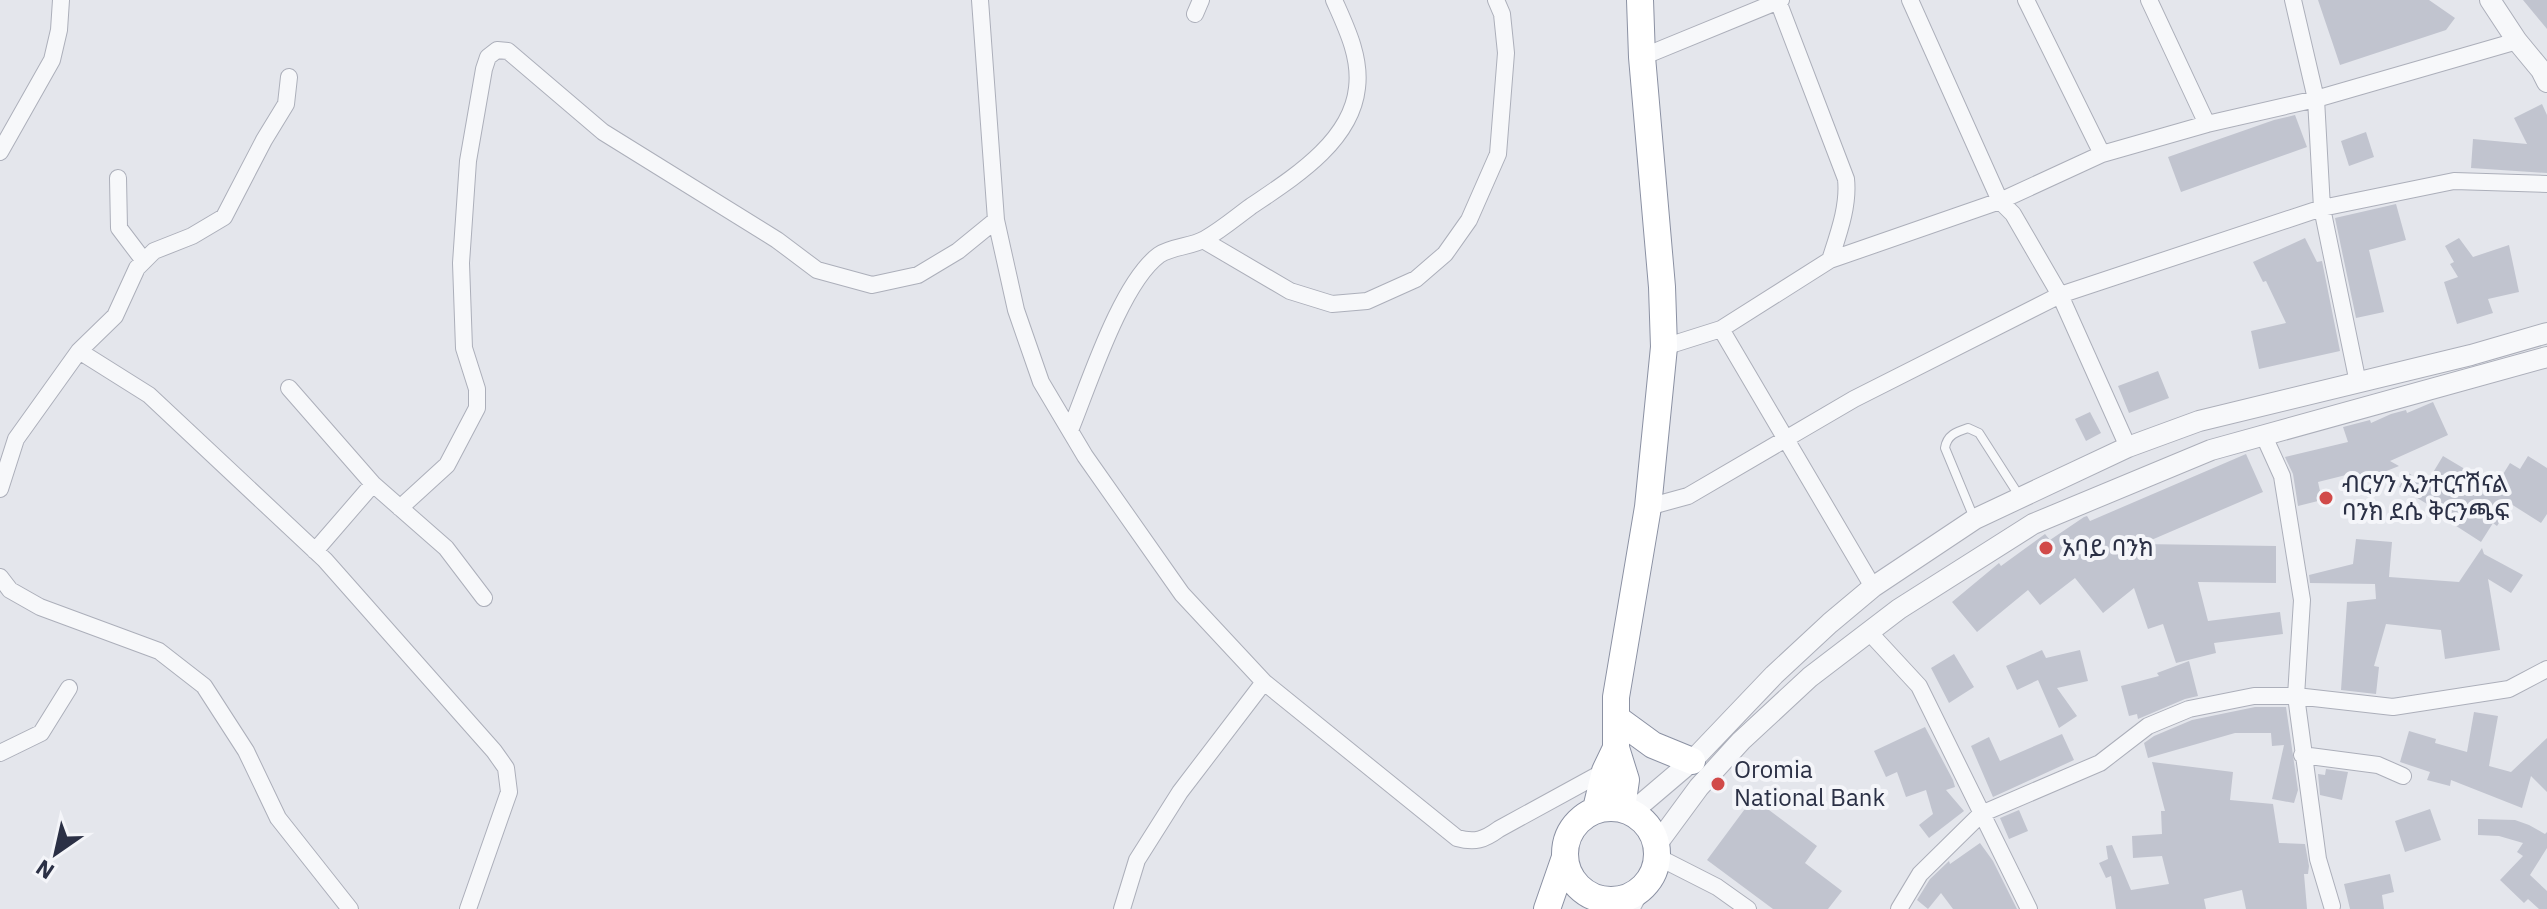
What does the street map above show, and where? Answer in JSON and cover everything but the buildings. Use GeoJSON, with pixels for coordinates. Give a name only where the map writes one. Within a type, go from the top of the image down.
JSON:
{"type":"FeatureCollection","features":[{"type":"Feature","properties":{"kind":"highway"},"geometry":{"type":"LineString","coordinates":[[1617,810],[1626,780],[1611,760],[1616,697],[1648,507],[1664,347],[1640,0]]}},
{"type":"Feature","properties":{"kind":"highway"},"geometry":{"type":"LineString","coordinates":[[1616,718],[1653,745],[1692,761]]}},
{"type":"Feature","properties":{"kind":"highway"},"geometry":{"type":"LineString","coordinates":[[1547,909],[1564,860],[1565,844],[1571,829],[1582,817],[1617,810],[1643,820],[1657,850],[1655,870],[1634,901],[1592,903],[1569,875],[1564,860]]}},
{"type":"Feature","properties":{"kind":"street"},"geometry":{"type":"LineString","coordinates":[[0,152],[52,60],[59,30],[61,0]]}},
{"type":"Feature","properties":{"kind":"street"},"geometry":{"type":"LineString","coordinates":[[980,0],[996,220],[1016,310],[1041,382],[1085,456],[1182,594],[1264,682],[1457,838],[1469,841],[1485,839],[1611,760]]}},
{"type":"Feature","properties":{"kind":"street"},"geometry":{"type":"LineString","coordinates":[[1071,428],[1120,309],[1142,273],[1159,256],[1203,240],[1305,169],[1331,142],[1349,113],[1357,88],[1356,64],[1349,34],[1334,0]]}},
{"type":"Feature","properties":{"kind":"street"},"geometry":{"type":"LineString","coordinates":[[1203,240],[1290,291],[1332,304],[1367,301],[1416,279],[1445,254],[1469,220],[1498,154],[1506,53],[1502,14],[1496,0]]}},
{"type":"Feature","properties":{"kind":"street"},"geometry":{"type":"LineString","coordinates":[[1910,0],[2000,201],[2013,214],[2060,295],[2128,447]]}},
{"type":"Feature","properties":{"kind":"street"},"geometry":{"type":"LineString","coordinates":[[2026,0],[2102,154]]}},
{"type":"Feature","properties":{"kind":"street"},"geometry":{"type":"LineString","coordinates":[[2149,0],[2207,124]]}},
{"type":"Feature","properties":{"kind":"street"},"geometry":{"type":"LineString","coordinates":[[2293,0],[2316,99],[2322,208],[2358,383]]}},
{"type":"Feature","properties":{"kind":"street"},"geometry":{"type":"LineString","coordinates":[[2490,0],[2547,82]]}},
{"type":"Feature","properties":{"kind":"street"},"geometry":{"type":"LineString","coordinates":[[1642,57],[1780,1],[1846,179],[1841,225],[1830,260]]}},
{"type":"Feature","properties":{"kind":"street"},"geometry":{"type":"LineString","coordinates":[[1664,347],[1721,329],[1830,260],[2000,201],[2102,154],[2207,124],[2316,99],[2517,41]]}},
{"type":"Feature","properties":{"kind":"street"},"geometry":{"type":"LineString","coordinates":[[400,508],[447,465],[477,408],[477,389],[464,348],[461,263],[468,161],[484,69],[488,57],[497,50],[508,51],[603,132],[777,240],[817,270],[872,285],[918,275],[958,251],[996,220]]}},
{"type":"Feature","properties":{"kind":"street"},"geometry":{"type":"LineString","coordinates":[[0,489],[16,439],[79,351],[115,316],[137,268],[154,251],[192,236],[224,217],[286,104],[289,77]]}},
{"type":"Feature","properties":{"kind":"street"},"geometry":{"type":"LineString","coordinates":[[118,178],[119,228],[144,261]]}},
{"type":"Feature","properties":{"kind":"street"},"geometry":{"type":"LineString","coordinates":[[1648,507],[1688,496],[1854,399],[2060,295],[2322,208],[2454,181],[2547,184]]}},
{"type":"Feature","properties":{"kind":"street"},"geometry":{"type":"LineString","coordinates":[[1617,810],[1692,761],[1774,675],[1873,587],[1975,519],[2128,447],[2199,421],[2471,355],[2545,328]]}},
{"type":"Feature","properties":{"kind":"street"},"geometry":{"type":"LineString","coordinates":[[1721,329],[1873,587]]}},
{"type":"Feature","properties":{"kind":"street"},"geometry":{"type":"LineString","coordinates":[[79,351],[149,395],[315,551],[506,768],[509,792],[468,909]]}},
{"type":"Feature","properties":{"kind":"street"},"geometry":{"type":"LineString","coordinates":[[1748,909],[1657,850],[1699,787],[1741,741],[1810,677],[1899,609],[2033,524],[2211,450],[2547,357]]}},
{"type":"Feature","properties":{"kind":"street"},"geometry":{"type":"LineString","coordinates":[[289,388],[373,484],[446,548],[484,598]]}},
{"type":"Feature","properties":{"kind":"street"},"geometry":{"type":"LineString","coordinates":[[2263,434],[2282,476],[2302,600],[2296,696],[2318,859],[2332,906]]}},
{"type":"Feature","properties":{"kind":"street"},"geometry":{"type":"LineString","coordinates":[[315,551],[373,484]]}},
{"type":"Feature","properties":{"kind":"street"},"geometry":{"type":"LineString","coordinates":[[0,577],[10,590],[40,607],[159,651],[204,686],[246,751],[278,818],[350,909]]}},
{"type":"Feature","properties":{"kind":"street"},"geometry":{"type":"LineString","coordinates":[[1869,632],[1919,686],[2029,909]]}},
{"type":"Feature","properties":{"kind":"street"},"geometry":{"type":"LineString","coordinates":[[1899,909],[1920,874],[1981,814],[2100,763],[2148,726],[2189,709],[2254,696],[2296,696],[2393,707],[2509,689],[2547,669]]}},
{"type":"Feature","properties":{"kind":"street"},"geometry":{"type":"LineString","coordinates":[[1122,909],[1137,860],[1173,803],[1264,682]]}},
{"type":"Feature","properties":{"kind":"street"},"geometry":{"type":"LineString","coordinates":[[0,753],[41,733],[69,688]]}},
{"type":"Feature","properties":{"kind":"street"},"geometry":{"type":"LineString","coordinates":[[2302,755],[2378,765],[2403,776]]}},
{"type":"Feature","properties":{"kind":"lane"},"geometry":{"type":"LineString","coordinates":[[1975,519],[1945,448],[1950,435],[1968,428],[1979,433],[2020,497]]}},
{"type":"Feature","properties":{"kind":"place","name":"ብርሃን ኢንተርናሽናል ባንክ ደሴ ቅርንጫፍ"},"geometry":{"type":"Point","coordinates":[2326,498]}},
{"type":"Feature","properties":{"kind":"place","name":"አባይ ባንክ"},"geometry":{"type":"Point","coordinates":[2046,548]}},
{"type":"Feature","properties":{"kind":"place","name":"Oromia National Bank"},"geometry":{"type":"Point","coordinates":[1718,784]}}]}
